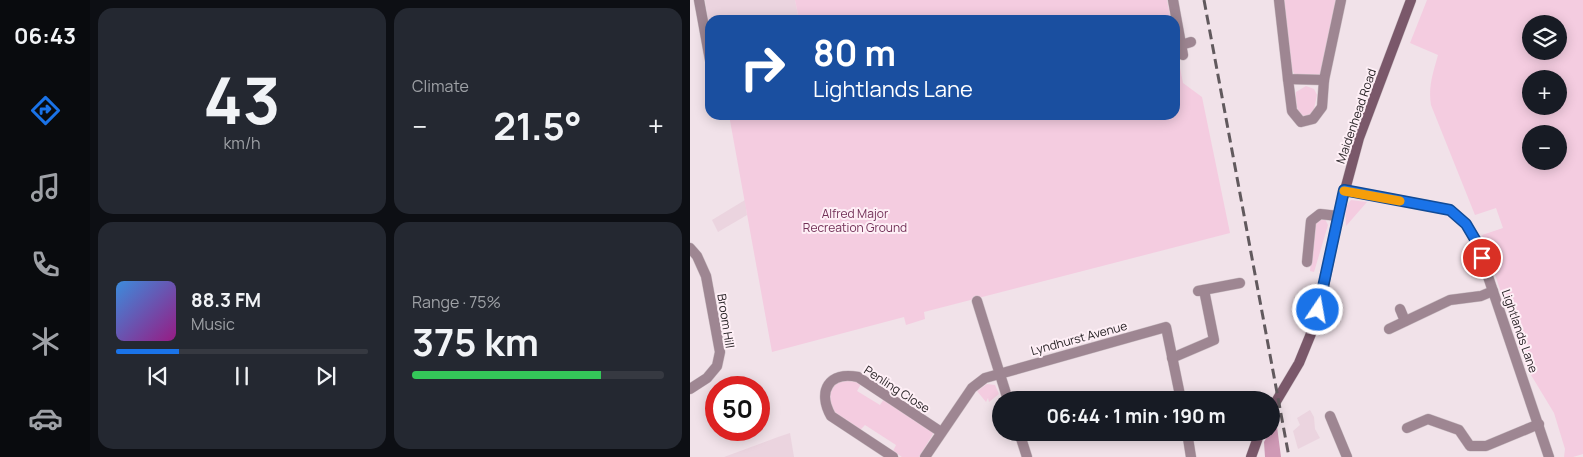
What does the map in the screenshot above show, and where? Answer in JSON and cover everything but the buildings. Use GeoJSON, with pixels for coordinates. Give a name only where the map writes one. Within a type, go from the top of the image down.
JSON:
{"type":"FeatureCollection","features":[{"type":"Feature","properties":{"kind":"main road","name":"Maidenhead Road"},"geometry":{"type":"LineString","coordinates":[[1280,395],[1299,364],[1317,319],[1344,190],[1359,138],[1411,0]]}},
{"type":"Feature","properties":{"kind":"main road"},"geometry":{"type":"LineString","coordinates":[[1251,457],[1257,441]]}},
{"type":"Feature","properties":{"kind":"street"},"geometry":{"type":"LineString","coordinates":[[699,0],[705,33]]}},
{"type":"Feature","properties":{"kind":"street"},"geometry":{"type":"LineString","coordinates":[[1173,0],[1177,15]]}},
{"type":"Feature","properties":{"kind":"street"},"geometry":{"type":"LineString","coordinates":[[1279,0],[1292,111],[1301,122],[1313,119],[1322,107],[1324,80],[1341,0]]}},
{"type":"Feature","properties":{"kind":"street"},"geometry":{"type":"LineString","coordinates":[[1180,27],[1185,47]]}},
{"type":"Feature","properties":{"kind":"street"},"geometry":{"type":"LineString","coordinates":[[1288,79],[1324,80]]}},
{"type":"Feature","properties":{"kind":"street","name":"Lightlands Lane"},"geometry":{"type":"LineString","coordinates":[[1344,190],[1450,210],[1466,224],[1476,241],[1494,291],[1549,457]]}},
{"type":"Feature","properties":{"kind":"street"},"geometry":{"type":"LineString","coordinates":[[1307,262],[1304,251],[1311,221],[1320,214],[1338,216]]}},
{"type":"Feature","properties":{"kind":"street","name":"Broom Hill"},"geometry":{"type":"LineString","coordinates":[[690,248],[706,276],[720,352],[717,366],[707,378],[690,389]]}},
{"type":"Feature","properties":{"kind":"street"},"geometry":{"type":"LineString","coordinates":[[1179,391],[1172,358],[1214,340],[1200,290],[1240,283]]}},
{"type":"Feature","properties":{"kind":"street"},"geometry":{"type":"LineString","coordinates":[[1388,329],[1450,300],[1481,296],[1494,291]]}},
{"type":"Feature","properties":{"kind":"street"},"geometry":{"type":"LineString","coordinates":[[977,301],[1005,391]]}},
{"type":"Feature","properties":{"kind":"street"},"geometry":{"type":"LineString","coordinates":[[1400,309],[1405,321]]}},
{"type":"Feature","properties":{"kind":"street","name":"Lyndhurst Avenue"},"geometry":{"type":"LineString","coordinates":[[925,457],[972,388],[985,378],[1166,327],[1172,358]]}},
{"type":"Feature","properties":{"kind":"street","name":"Penling Close"},"geometry":{"type":"LineString","coordinates":[[893,457],[831,416],[825,405],[824,395],[828,386],[837,377],[847,375],[858,377],[941,432]]}},
{"type":"Feature","properties":{"kind":"street"},"geometry":{"type":"LineString","coordinates":[[1330,416],[1347,457]]}},
{"type":"Feature","properties":{"kind":"street"},"geometry":{"type":"LineString","coordinates":[[1407,428],[1428,419],[1458,430],[1470,446],[1486,446],[1539,424]]}},
{"type":"Feature","properties":{"kind":"street"},"geometry":{"type":"LineString","coordinates":[[1022,441],[1027,457]]}},
{"type":"Feature","properties":{"kind":"street"},"geometry":{"type":"LineString","coordinates":[[1188,441],[1191,457]]}},
{"type":"Feature","properties":{"kind":"shaded area"},"geometry":{"type":"Polygon","coordinates":[[[705,0],[795,0],[798,15],[707,15],[705,0]]]}},
{"type":"Feature","properties":{"kind":"shaded area"},"geometry":{"type":"Polygon","coordinates":[[[745,200],[747,215],[718,232],[712,220],[745,200]]]}},
{"type":"Feature","properties":{"kind":"shaded area"},"geometry":{"type":"Polygon","coordinates":[[[1310,410],[1314,417],[1315,429],[1320,438],[1298,449],[1293,431],[1300,425],[1297,418],[1310,410]]]}},
{"type":"Feature","properties":{"kind":"shaded area"},"geometry":{"type":"Polygon","coordinates":[[[790,433],[794,457],[724,457],[770,441],[790,433]]]}},
{"type":"Feature","properties":{"kind":"shaded area"},"geometry":{"type":"Polygon","coordinates":[[[1279,441],[1281,457],[1265,457],[1264,442],[1279,441]]]}},
{"type":"Feature","properties":{"kind":"green space"},"geometry":{"type":"Polygon","coordinates":[[[795,0],[1167,0],[1170,15],[798,15],[795,0]]]}},
{"type":"Feature","properties":{"kind":"green space"},"geometry":{"type":"Polygon","coordinates":[[[1282,0],[1338,0],[1321,75],[1295,75],[1292,70],[1282,0]]]}},
{"type":"Feature","properties":{"kind":"green space"},"geometry":{"type":"Polygon","coordinates":[[[1427,0],[1583,0],[1583,454],[1564,457],[1565,449],[1554,413],[1525,365],[1482,235],[1503,228],[1496,208],[1475,215],[1431,105],[1431,86],[1438,55],[1410,43],[1427,0]]]}},
{"type":"Feature","properties":{"kind":"green space","name":"Alfred Major Recreation Ground"},"geometry":{"type":"Polygon","coordinates":[[[1180,68],[1183,83],[1202,97],[1230,233],[924,312],[925,319],[906,325],[904,317],[772,352],[730,120],[1180,120],[1180,68]]]}},
{"type":"Feature","properties":{"kind":"green space"},"geometry":{"type":"Polygon","coordinates":[[[1306,86],[1314,89],[1317,95],[1313,114],[1304,118],[1298,110],[1296,92],[1306,86]]]}},
{"type":"Feature","properties":{"kind":"green space"},"geometry":{"type":"Polygon","coordinates":[[[1351,200],[1367,202],[1346,226],[1345,207],[1351,200]]]}},
{"type":"Feature","properties":{"kind":"green space"},"geometry":{"type":"Polygon","coordinates":[[[1325,219],[1328,225],[1314,272],[1310,271],[1315,225],[1319,220],[1325,219]]]}},
{"type":"Feature","properties":{"kind":"green space"},"geometry":{"type":"Polygon","coordinates":[[[854,380],[861,384],[857,391],[880,405],[884,399],[931,428],[933,434],[919,457],[902,457],[893,451],[896,445],[865,425],[860,430],[832,413],[827,405],[831,388],[837,383],[854,380]]]}},
{"type":"Feature","properties":{"kind":"green space"},"geometry":{"type":"Polygon","coordinates":[[[987,384],[995,385],[998,391],[992,391],[992,400],[989,402],[988,398],[986,402],[977,391],[987,384]]]}},
{"type":"Feature","properties":{"kind":"railway"},"geometry":{"type":"LineString","coordinates":[[1204,0],[1289,457]]}},
{"type":"Feature","properties":{"kind":"slow traffic"},"geometry":{"type":"LineString","coordinates":[[1344,191],[1400,201]]}},
{"type":"Feature","properties":{"kind":"route"},"geometry":{"type":"LineString","coordinates":[[1318,310],[1344,190],[1450,210],[1466,224],[1476,241],[1482,258]]}}]}
